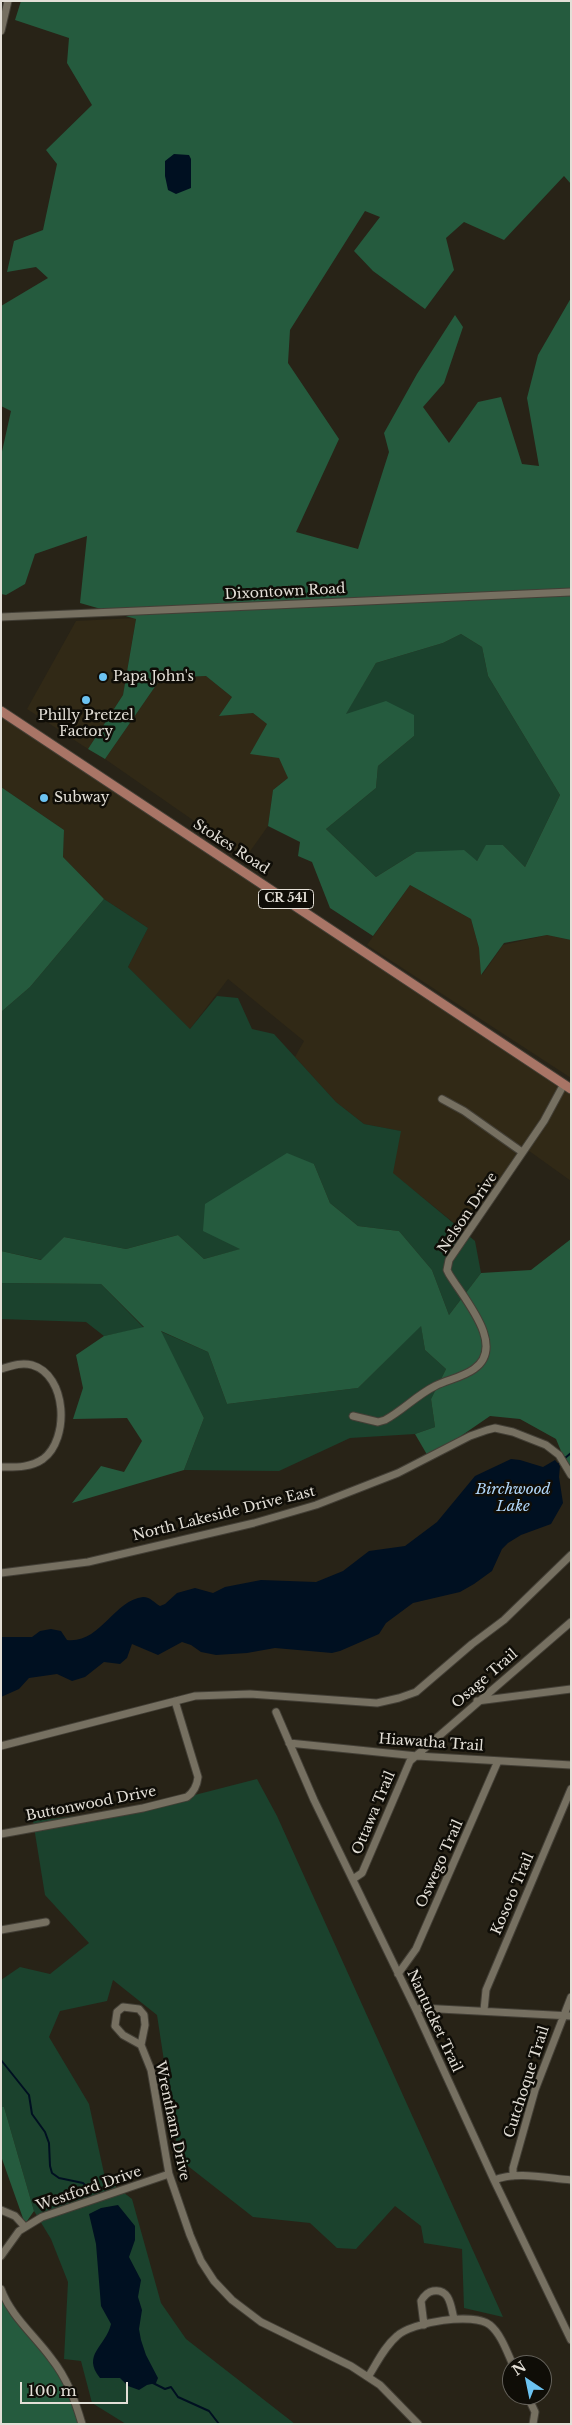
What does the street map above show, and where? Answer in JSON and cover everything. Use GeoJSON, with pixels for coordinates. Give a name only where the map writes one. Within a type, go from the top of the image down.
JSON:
{"type":"FeatureCollection","features":[{"type":"Feature","properties":{"kind":"main road","name":"Stokes Road"},"geometry":{"type":"LineString","coordinates":[[1,711],[568,1086]]}},
{"type":"Feature","properties":{"kind":"street"},"geometry":{"type":"LineString","coordinates":[[1,32],[8,1]]}},
{"type":"Feature","properties":{"kind":"street","name":"Dixontown Road"},"geometry":{"type":"LineString","coordinates":[[1,617],[571,592]]}},
{"type":"Feature","properties":{"kind":"street","name":"Nelson Drive"},"geometry":{"type":"LineString","coordinates":[[353,1416],[378,1422],[385,1420],[434,1387],[473,1370],[486,1355],[488,1349],[485,1333],[449,1274],[449,1260],[568,1086]]}},
{"type":"Feature","properties":{"kind":"street"},"geometry":{"type":"LineString","coordinates":[[442,1099],[464,1111],[522,1152]]}},
{"type":"Feature","properties":{"kind":"street"},"geometry":{"type":"LineString","coordinates":[[1,1370],[18,1364],[31,1365],[51,1376],[57,1388],[60,1432],[52,1450],[42,1459],[22,1466],[1,1467]]}},
{"type":"Feature","properties":{"kind":"street","name":"North Lakeside Drive East"},"geometry":{"type":"LineString","coordinates":[[1,1573],[88,1562],[316,1505],[398,1474],[470,1436],[496,1428],[521,1434],[546,1445],[559,1455],[569,1472]]}},
{"type":"Feature","properties":{"kind":"street"},"geometry":{"type":"LineString","coordinates":[[1,1746],[32,1740],[175,1700],[227,1693],[377,1703],[416,1692],[472,1644],[504,1620],[571,1555]]}},
{"type":"Feature","properties":{"kind":"street","name":"Osage Trail"},"geometry":{"type":"LineString","coordinates":[[417,1756],[571,1622]]}},
{"type":"Feature","properties":{"kind":"street"},"geometry":{"type":"LineString","coordinates":[[477,1702],[571,1689]]}},
{"type":"Feature","properties":{"kind":"street","name":"Buttonwood Drive"},"geometry":{"type":"LineString","coordinates":[[1,1834],[143,1808],[186,1797],[196,1788],[198,1777],[175,1700]]}},
{"type":"Feature","properties":{"kind":"street","name":"Nantucket Trail"},"geometry":{"type":"LineString","coordinates":[[276,1712],[314,1800],[416,2010],[494,2180],[571,2340]]}},
{"type":"Feature","properties":{"kind":"street","name":"Hiawatha Trail"},"geometry":{"type":"LineString","coordinates":[[289,1743],[417,1756],[571,1765]]}},
{"type":"Feature","properties":{"kind":"street","name":"Ottawa Trail"},"geometry":{"type":"LineString","coordinates":[[353,1878],[362,1873],[407,1766],[417,1756]]}},
{"type":"Feature","properties":{"kind":"street","name":"Oswego Trail"},"geometry":{"type":"LineString","coordinates":[[398,1974],[416,1949],[498,1761]]}},
{"type":"Feature","properties":{"kind":"street","name":"Kosoto Trail"},"geometry":{"type":"LineString","coordinates":[[484,2010],[486,1990],[571,1789]]}},
{"type":"Feature","properties":{"kind":"street"},"geometry":{"type":"LineString","coordinates":[[1,1930],[46,1922]]}},
{"type":"Feature","properties":{"kind":"street","name":"Cutchoque Trail"},"geometry":{"type":"LineString","coordinates":[[513,2176],[513,2168],[535,2090],[567,2015],[571,1997]]}},
{"type":"Feature","properties":{"kind":"street"},"geometry":{"type":"LineString","coordinates":[[123,2006],[139,2009],[144,2015],[145,2024],[141,2045],[123,2035],[115,2026],[117,2012],[123,2006]]}},
{"type":"Feature","properties":{"kind":"street"},"geometry":{"type":"LineString","coordinates":[[416,2010],[421,2008],[484,2010],[567,2015]]}},
{"type":"Feature","properties":{"kind":"street","name":"Wrentham Drive"},"geometry":{"type":"LineString","coordinates":[[141,2045],[151,2070],[169,2174],[201,2261],[214,2281],[232,2300],[261,2322],[351,2366],[368,2377],[391,2394],[418,2424]]}},
{"type":"Feature","properties":{"kind":"street","name":"Westford Drive"},"geometry":{"type":"LineString","coordinates":[[1,2256],[4,2245],[25,2227],[42,2217],[169,2174]]}},
{"type":"Feature","properties":{"kind":"street"},"geometry":{"type":"LineString","coordinates":[[494,2180],[513,2176],[571,2180]]}},
{"type":"Feature","properties":{"kind":"street"},"geometry":{"type":"LineString","coordinates":[[1,2210],[15,2216],[25,2227]]}},
{"type":"Feature","properties":{"kind":"street"},"geometry":{"type":"LineString","coordinates":[[1,2289],[6,2302],[52,2359],[69,2384],[82,2424]]}},
{"type":"Feature","properties":{"kind":"street"},"geometry":{"type":"LineString","coordinates":[[424,2325],[422,2301],[428,2292],[441,2291],[448,2296],[454,2319]]}},
{"type":"Feature","properties":{"kind":"street"},"geometry":{"type":"LineString","coordinates":[[368,2377],[387,2345],[397,2335],[410,2328],[454,2319],[474,2318],[489,2324],[500,2339],[508,2355]]}},
{"type":"Feature","properties":{"kind":"street"},"geometry":{"type":"LineString","coordinates":[[532,2405],[535,2412],[533,2424]]}},
{"type":"Feature","properties":{"kind":"shaded area"},"geometry":{"type":"Polygon","coordinates":[[[136,618],[123,695],[88,749],[27,709],[76,621],[136,618]]]}},
{"type":"Feature","properties":{"kind":"shaded area"},"geometry":{"type":"Polygon","coordinates":[[[206,676],[232,697],[219,716],[253,713],[267,724],[288,778],[273,790],[268,826],[246,857],[105,759],[161,678],[206,676]]]}},
{"type":"Feature","properties":{"kind":"shaded area"},"geometry":{"type":"Polygon","coordinates":[[[1,711],[571,1089],[571,1181],[525,1148],[468,1234],[392,1173],[400,1131],[364,1124],[336,1102],[295,1057],[304,1041],[228,979],[190,1029],[128,967],[148,928],[104,899],[63,857],[64,830],[1,787],[1,711]]]}},
{"type":"Feature","properties":{"kind":"shaded area"},"geometry":{"type":"Polygon","coordinates":[[[410,885],[471,919],[479,948],[482,975],[503,945],[547,935],[571,940],[571,1078],[367,945],[410,885]]]}},
{"type":"Feature","properties":{"kind":"green space"},"geometry":{"type":"Polygon","coordinates":[[[21,1],[571,1],[571,184],[564,176],[504,240],[464,222],[446,238],[454,270],[425,309],[373,271],[354,251],[380,217],[365,211],[290,330],[288,363],[339,439],[296,532],[358,549],[389,452],[384,433],[417,374],[455,315],[463,327],[444,383],[423,407],[449,443],[478,402],[501,397],[522,464],[539,466],[527,398],[538,355],[571,298],[571,940],[547,935],[504,943],[481,975],[479,948],[471,919],[410,885],[373,936],[330,908],[312,862],[298,856],[300,842],[268,826],[273,790],[288,778],[279,758],[250,754],[267,724],[253,713],[219,716],[232,697],[206,676],[161,678],[105,759],[88,749],[123,695],[136,619],[80,603],[87,536],[35,554],[25,584],[6,595],[1,594],[1,456],[11,411],[1,406],[1,306],[48,278],[36,267],[7,272],[14,241],[43,230],[57,164],[46,150],[92,105],[67,63],[69,38],[15,20],[21,1]],[[461,634],[443,643],[376,663],[346,714],[386,701],[414,715],[414,736],[378,766],[376,788],[326,829],[376,877],[416,852],[464,850],[477,861],[486,845],[503,845],[525,867],[560,795],[488,676],[482,647],[461,634]]]}},
{"type":"Feature","properties":{"kind":"green space"},"geometry":{"type":"Polygon","coordinates":[[[461,634],[482,647],[488,676],[560,795],[525,867],[503,845],[487,845],[477,861],[416,852],[376,877],[326,829],[376,788],[378,766],[414,736],[345,715],[376,663],[443,643],[461,634]]]}},
{"type":"Feature","properties":{"kind":"green space"},"geometry":{"type":"Polygon","coordinates":[[[1,787],[64,830],[63,857],[104,899],[30,987],[1,1012],[1,787]]]}},
{"type":"Feature","properties":{"kind":"green space"},"geometry":{"type":"Polygon","coordinates":[[[104,899],[148,928],[128,967],[190,1029],[217,996],[238,998],[252,1029],[274,1034],[336,1102],[364,1124],[401,1131],[393,1173],[475,1241],[481,1273],[449,1315],[432,1270],[399,1231],[358,1226],[330,1203],[314,1164],[241,1249],[204,1259],[178,1235],[126,1249],[64,1237],[42,1260],[1,1251],[1,1012],[30,987],[104,899]]]}},
{"type":"Feature","properties":{"kind":"green space"},"geometry":{"type":"Polygon","coordinates":[[[287,1153],[314,1164],[330,1203],[358,1226],[399,1231],[432,1270],[449,1315],[481,1273],[531,1270],[571,1239],[571,1475],[556,1439],[520,1419],[490,1416],[429,1458],[415,1434],[435,1427],[431,1399],[446,1369],[425,1350],[421,1326],[358,1388],[227,1404],[208,1352],[161,1331],[204,1418],[184,1470],[72,1503],[101,1466],[124,1472],[142,1441],[127,1418],[73,1419],[83,1388],[76,1355],[104,1336],[144,1327],[101,1284],[1,1283],[1,1251],[41,1260],[64,1237],[126,1249],[178,1235],[204,1259],[240,1249],[203,1231],[205,1204],[287,1153]]]}},
{"type":"Feature","properties":{"kind":"green space"},"geometry":{"type":"Polygon","coordinates":[[[1,1283],[101,1284],[144,1328],[104,1336],[86,1322],[1,1319],[1,1283]]]}},
{"type":"Feature","properties":{"kind":"green space"},"geometry":{"type":"Polygon","coordinates":[[[421,1325],[425,1350],[446,1369],[431,1399],[435,1427],[415,1434],[350,1438],[279,1471],[184,1470],[204,1418],[160,1331],[208,1352],[227,1404],[358,1388],[421,1325]]]}},
{"type":"Feature","properties":{"kind":"green space"},"geometry":{"type":"Polygon","coordinates":[[[257,1779],[277,1816],[503,2317],[464,2308],[462,2249],[424,2243],[421,2226],[395,2206],[356,2249],[337,2248],[310,2223],[253,2217],[179,2159],[157,2015],[113,1980],[107,2001],[60,2011],[49,2037],[89,2104],[105,2178],[132,2199],[161,2303],[186,2339],[295,2424],[126,2424],[92,2403],[81,2361],[64,2359],[68,2282],[51,2239],[34,2211],[4,2107],[1,2107],[1,1980],[20,1967],[50,1974],[89,1943],[45,1895],[33,1821],[144,1808],[257,1779]]]}},
{"type":"Feature","properties":{"kind":"green space"},"geometry":{"type":"Polygon","coordinates":[[[1,2107],[4,2107],[34,2211],[25,2224],[1,2156],[1,2107]]]}},
{"type":"Feature","properties":{"kind":"green space"},"geometry":{"type":"Polygon","coordinates":[[[1,2300],[6,2300],[64,2376],[81,2424],[1,2424],[1,2300]]]}},
{"type":"Feature","properties":{"kind":"water"},"geometry":{"type":"Polygon","coordinates":[[[174,154],[189,155],[191,159],[191,188],[176,194],[168,190],[165,176],[165,161],[174,154]]]}},
{"type":"Feature","properties":{"kind":"water","name":"Birchwood Lake"},"geometry":{"type":"Polygon","coordinates":[[[511,1459],[543,1467],[555,1460],[560,1466],[559,1477],[563,1503],[551,1524],[521,1535],[508,1543],[502,1549],[492,1571],[474,1584],[460,1592],[413,1603],[386,1623],[379,1634],[332,1653],[275,1648],[247,1653],[216,1655],[201,1652],[191,1645],[182,1642],[158,1655],[132,1644],[127,1658],[120,1664],[104,1662],[85,1677],[72,1681],[57,1674],[29,1678],[19,1689],[1,1697],[1,1637],[32,1637],[40,1631],[51,1629],[61,1631],[67,1640],[79,1639],[98,1629],[133,1600],[143,1597],[150,1599],[160,1606],[177,1593],[195,1588],[213,1593],[225,1587],[261,1580],[316,1582],[343,1571],[369,1551],[405,1546],[437,1522],[475,1476],[511,1459]]]}},
{"type":"Feature","properties":{"kind":"water"},"geometry":{"type":"Polygon","coordinates":[[[118,2205],[135,2226],[135,2240],[129,2257],[141,2280],[138,2297],[142,2310],[139,2329],[146,2355],[158,2378],[156,2383],[147,2385],[139,2390],[128,2386],[120,2378],[100,2378],[93,2363],[96,2351],[111,2324],[101,2306],[96,2244],[89,2214],[101,2208],[118,2205]]]}},
{"type":"Feature","properties":{"kind":"waterway"},"geometry":{"type":"LineString","coordinates":[[558,1464],[571,1453]]}},
{"type":"Feature","properties":{"kind":"waterway"},"geometry":{"type":"LineString","coordinates":[[1,2060],[29,2095],[32,2114],[45,2132],[49,2143],[52,2173],[59,2178],[83,2183],[86,2186]]}},
{"type":"Feature","properties":{"kind":"waterway"},"geometry":{"type":"LineString","coordinates":[[153,2383],[165,2389],[171,2387],[178,2397],[209,2411],[219,2424]]}},
{"type":"Feature","properties":{"kind":"place","name":"Papa John's"},"geometry":{"type":"Point","coordinates":[103,677]}},
{"type":"Feature","properties":{"kind":"place","name":"Philly Pretzel Factory"},"geometry":{"type":"Point","coordinates":[86,700]}},
{"type":"Feature","properties":{"kind":"place","name":"Subway"},"geometry":{"type":"Point","coordinates":[44,798]}}]}
